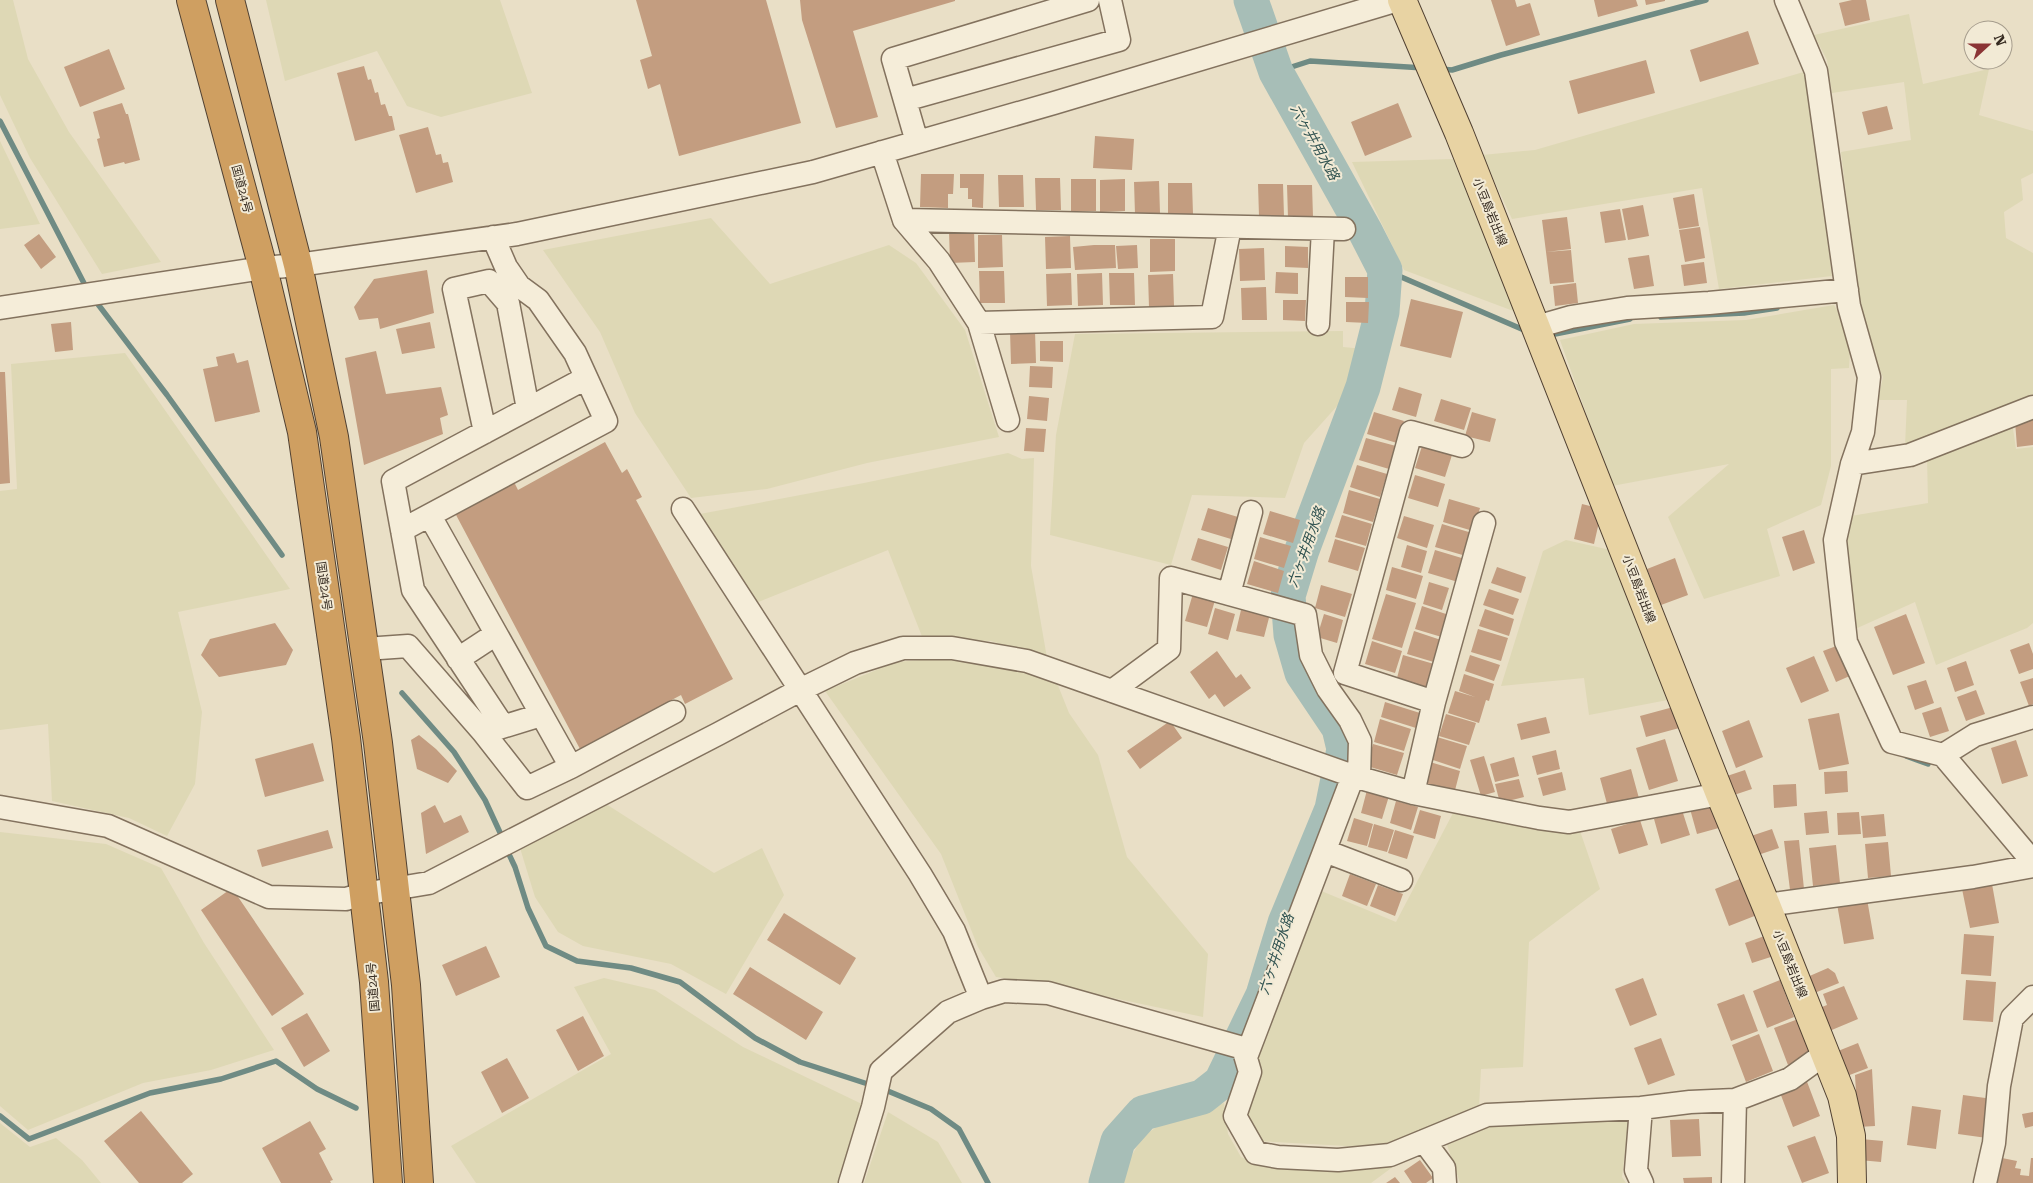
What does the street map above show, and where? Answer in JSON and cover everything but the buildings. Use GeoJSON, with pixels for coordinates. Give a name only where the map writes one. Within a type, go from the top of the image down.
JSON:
{"type":"FeatureCollection","features":[{"type":"Feature","properties":{"kind":"highway","name":"国道24号"},"geometry":{"type":"LineString","coordinates":[[191,0],[263,268],[302,432],[346,738],[374,982],[388,1183]]}},
{"type":"Feature","properties":{"kind":"highway"},"geometry":{"type":"LineString","coordinates":[[230,0],[298,265],[334,437],[378,743],[406,985],[419,1183]]}},
{"type":"Feature","properties":{"kind":"main road","name":"小豆島岩出線"},"geometry":{"type":"LineString","coordinates":[[1400,0],[1463,143],[1720,794],[1826,1053],[1842,1096],[1851,1136],[1852,1183]]}},
{"type":"Feature","properties":{"kind":"street"},"geometry":{"type":"LineString","coordinates":[[917,142],[893,59],[1088,0]]}},
{"type":"Feature","properties":{"kind":"street"},"geometry":{"type":"LineString","coordinates":[[905,100],[1119,40],[1110,0]]}},
{"type":"Feature","properties":{"kind":"street"},"geometry":{"type":"LineString","coordinates":[[0,308],[263,268],[298,265],[517,234],[813,172],[1400,0]]}},
{"type":"Feature","properties":{"kind":"street"},"geometry":{"type":"LineString","coordinates":[[1786,0],[1816,71],[1849,306],[1869,377],[1864,432],[1852,464],[1836,540],[1846,642],[1892,742],[1943,755],[2033,862]]}},
{"type":"Feature","properties":{"kind":"street"},"geometry":{"type":"LineString","coordinates":[[882,152],[904,220],[939,261],[979,323],[1008,420]]}},
{"type":"Feature","properties":{"kind":"street"},"geometry":{"type":"LineString","coordinates":[[904,220],[1333,229],[1318,324]]}},
{"type":"Feature","properties":{"kind":"street"},"geometry":{"type":"LineString","coordinates":[[979,323],[1212,317],[1230,227]]}},
{"type":"Feature","properties":{"kind":"street"},"geometry":{"type":"LineString","coordinates":[[402,530],[606,421],[575,353],[538,300],[519,286],[506,267],[493,238]]}},
{"type":"Feature","properties":{"kind":"street"},"geometry":{"type":"LineString","coordinates":[[484,432],[454,289],[489,281],[508,303],[528,409]]}},
{"type":"Feature","properties":{"kind":"street"},"geometry":{"type":"LineString","coordinates":[[1536,327],[1571,317],[1626,308],[1708,303],[1847,290]]}},
{"type":"Feature","properties":{"kind":"street"},"geometry":{"type":"LineString","coordinates":[[586,378],[393,481],[413,590],[458,659],[493,729],[527,788],[571,767],[674,712]]}},
{"type":"Feature","properties":{"kind":"street"},"geometry":{"type":"LineString","coordinates":[[1852,464],[1910,455],[2033,408]]}},
{"type":"Feature","properties":{"kind":"street"},"geometry":{"type":"LineString","coordinates":[[1434,702],[1345,672],[1411,432],[1462,446]]}},
{"type":"Feature","properties":{"kind":"street"},"geometry":{"type":"LineString","coordinates":[[683,509],[802,689],[920,874],[954,931],[981,998]]}},
{"type":"Feature","properties":{"kind":"street"},"geometry":{"type":"LineString","coordinates":[[1229,594],[1252,512]]}},
{"type":"Feature","properties":{"kind":"street"},"geometry":{"type":"LineString","coordinates":[[430,516],[571,767]]}},
{"type":"Feature","properties":{"kind":"street"},"geometry":{"type":"LineString","coordinates":[[1413,793],[1434,702],[1484,524]]}},
{"type":"Feature","properties":{"kind":"street"},"geometry":{"type":"LineString","coordinates":[[1112,690],[1169,649],[1171,578],[1305,615],[1311,655],[1328,689],[1350,720],[1360,741],[1324,851],[1246,1057]]}},
{"type":"Feature","properties":{"kind":"street"},"geometry":{"type":"LineString","coordinates":[[458,659],[496,634]]}},
{"type":"Feature","properties":{"kind":"street"},"geometry":{"type":"LineString","coordinates":[[365,649],[408,646],[493,729]]}},
{"type":"Feature","properties":{"kind":"street"},"geometry":{"type":"LineString","coordinates":[[0,807],[108,826],[269,897],[346,899],[394,888],[429,883],[855,662],[903,648],[952,648],[1027,661],[1348,775],[1413,793],[1539,818],[1569,822],[1720,794]]}},
{"type":"Feature","properties":{"kind":"street"},"geometry":{"type":"LineString","coordinates":[[493,729],[541,715]]}},
{"type":"Feature","properties":{"kind":"street"},"geometry":{"type":"LineString","coordinates":[[1943,755],[1975,735],[2033,717]]}},
{"type":"Feature","properties":{"kind":"street"},"geometry":{"type":"LineString","coordinates":[[1324,851],[1401,880]]}},
{"type":"Feature","properties":{"kind":"street"},"geometry":{"type":"LineString","coordinates":[[1766,905],[1973,877],[2033,866]]}},
{"type":"Feature","properties":{"kind":"street"},"geometry":{"type":"LineString","coordinates":[[850,1183],[874,1107],[880,1071],[948,1012],[981,998],[1004,991],[1048,993],[1243,1048],[1250,1072],[1234,1116],[1256,1153],[1278,1157],[1338,1160],[1390,1155],[1487,1114],[1641,1108],[1690,1102],[1735,1100],[1790,1079],[1826,1053]]}},
{"type":"Feature","properties":{"kind":"street"},"geometry":{"type":"LineString","coordinates":[[1985,1183],[1994,1143],[1999,1086],[2012,1018],[2033,997]]}},
{"type":"Feature","properties":{"kind":"street"},"geometry":{"type":"LineString","coordinates":[[1733,1183],[1735,1100]]}},
{"type":"Feature","properties":{"kind":"street"},"geometry":{"type":"LineString","coordinates":[[1641,1108],[1636,1170],[1642,1183]]}},
{"type":"Feature","properties":{"kind":"street"},"geometry":{"type":"LineString","coordinates":[[1424,1141],[1444,1168],[1446,1183]]}},
{"type":"Feature","properties":{"kind":"shaded area"},"geometry":{"type":"Polygon","coordinates":[[[0,0],[13,0],[28,59],[69,132],[161,262],[102,274],[30,158],[0,95],[0,0]]]}},
{"type":"Feature","properties":{"kind":"shaded area"},"geometry":{"type":"Polygon","coordinates":[[[266,0],[500,0],[532,93],[441,117],[407,106],[377,51],[285,81],[266,0]]]}},
{"type":"Feature","properties":{"kind":"shaded area"},"geometry":{"type":"Polygon","coordinates":[[[1909,14],[1923,84],[1989,70],[1979,115],[2033,131],[2033,173],[2021,179],[2023,200],[2004,212],[2006,238],[2033,253],[2033,398],[1905,447],[1907,400],[1878,400],[1883,377],[1872,352],[1857,286],[1841,152],[1911,140],[1904,82],[1832,93],[1827,60],[1814,35],[1909,14]]]}},
{"type":"Feature","properties":{"kind":"shaded area"},"geometry":{"type":"Polygon","coordinates":[[[1807,71],[1832,276],[1719,289],[1702,188],[1512,219],[1482,155],[1535,150],[1807,71]]]}},
{"type":"Feature","properties":{"kind":"shaded area"},"geometry":{"type":"Polygon","coordinates":[[[0,141],[40,224],[0,229],[0,141]]]}},
{"type":"Feature","properties":{"kind":"shaded area"},"geometry":{"type":"Polygon","coordinates":[[[1453,159],[1516,312],[1404,270],[1352,162],[1453,159]]]}},
{"type":"Feature","properties":{"kind":"shaded area"},"geometry":{"type":"Polygon","coordinates":[[[711,218],[770,284],[889,245],[916,263],[965,330],[999,437],[867,463],[767,489],[691,498],[635,413],[600,332],[543,250],[711,218]]]}},
{"type":"Feature","properties":{"kind":"shaded area"},"geometry":{"type":"Polygon","coordinates":[[[1834,305],[1838,312],[1850,352],[1849,368],[1831,369],[1831,466],[1821,505],[1767,529],[1780,576],[1704,599],[1668,517],[1729,464],[1612,486],[1560,340],[1634,324],[1746,320],[1834,305]]]}},
{"type":"Feature","properties":{"kind":"shaded area"},"geometry":{"type":"Polygon","coordinates":[[[1343,331],[1343,347],[1364,349],[1355,386],[1304,443],[1285,498],[1192,495],[1171,565],[1050,535],[1056,435],[1075,334],[1343,331]]]}},
{"type":"Feature","properties":{"kind":"shaded area"},"geometry":{"type":"Polygon","coordinates":[[[125,353],[290,589],[178,612],[202,712],[195,784],[167,836],[129,818],[52,801],[48,724],[0,730],[0,491],[17,489],[11,364],[125,353]]]}},
{"type":"Feature","properties":{"kind":"shaded area"},"geometry":{"type":"Polygon","coordinates":[[[2012,422],[2016,449],[2033,447],[2033,623],[2027,628],[1936,665],[1915,602],[1853,630],[1843,555],[1851,516],[1928,503],[1927,456],[2012,422]]]}},
{"type":"Feature","properties":{"kind":"shaded area"},"geometry":{"type":"Polygon","coordinates":[[[1008,453],[1022,459],[1034,458],[1031,566],[1047,658],[991,641],[923,639],[888,550],[756,603],[700,514],[864,483],[1008,453]]]}},
{"type":"Feature","properties":{"kind":"shaded area"},"geometry":{"type":"Polygon","coordinates":[[[1566,540],[1615,551],[1673,699],[1589,715],[1584,678],[1501,686],[1543,551],[1566,540]]]}},
{"type":"Feature","properties":{"kind":"shaded area"},"geometry":{"type":"Polygon","coordinates":[[[956,657],[1026,673],[1057,683],[1069,713],[1098,755],[1127,857],[1208,954],[1203,1017],[1052,985],[996,977],[978,947],[941,854],[825,691],[896,662],[956,657]]]}},
{"type":"Feature","properties":{"kind":"shaded area"},"geometry":{"type":"Polygon","coordinates":[[[606,804],[714,873],[762,848],[784,895],[726,994],[671,964],[583,946],[558,932],[535,897],[520,848],[606,804]]]}},
{"type":"Feature","properties":{"kind":"shaded area"},"geometry":{"type":"Polygon","coordinates":[[[1453,813],[1580,831],[1600,889],[1529,942],[1523,1067],[1481,1069],[1479,1107],[1382,1148],[1259,1141],[1247,1114],[1253,1057],[1319,890],[1396,922],[1453,813]]]}},
{"type":"Feature","properties":{"kind":"shaded area"},"geometry":{"type":"Polygon","coordinates":[[[0,832],[106,844],[161,868],[204,943],[274,1050],[211,1070],[143,1083],[28,1130],[0,1106],[0,832]]]}},
{"type":"Feature","properties":{"kind":"shaded area"},"geometry":{"type":"Polygon","coordinates":[[[604,978],[655,990],[743,1047],[864,1105],[842,1183],[476,1183],[451,1146],[611,1054],[574,987],[604,978]]]}},
{"type":"Feature","properties":{"kind":"shaded area"},"geometry":{"type":"Polygon","coordinates":[[[1224,1103],[1228,1134],[1241,1157],[1264,1167],[1394,1166],[1371,1183],[1123,1183],[1128,1162],[1143,1136],[1160,1125],[1224,1103]]]}},
{"type":"Feature","properties":{"kind":"shaded area"},"geometry":{"type":"Polygon","coordinates":[[[888,1112],[938,1142],[962,1183],[864,1183],[888,1112]]]}},
{"type":"Feature","properties":{"kind":"shaded area"},"geometry":{"type":"Polygon","coordinates":[[[1629,1117],[1622,1177],[1626,1183],[1460,1183],[1447,1145],[1498,1123],[1629,1117]]]}},
{"type":"Feature","properties":{"kind":"shaded area"},"geometry":{"type":"Polygon","coordinates":[[[0,1123],[30,1147],[56,1138],[82,1160],[101,1183],[0,1183],[0,1123]]]}},
{"type":"Feature","properties":{"kind":"waterway","name":"六ヶ井用水路"},"geometry":{"type":"LineString","coordinates":[[1106,1183],[1118,1141],[1143,1113],[1202,1097],[1221,1082],[1263,995],[1285,923],[1332,809],[1344,749],[1339,728],[1302,673],[1291,635],[1288,596],[1302,550],[1363,387],[1382,312],[1385,270],[1276,72],[1251,0]]}},
{"type":"Feature","properties":{"kind":"waterway"},"geometry":{"type":"LineString","coordinates":[[1441,69],[1452,70],[1706,0]]}},
{"type":"Feature","properties":{"kind":"waterway"},"geometry":{"type":"LineString","coordinates":[[1276,72],[1310,61],[1424,68]]}},
{"type":"Feature","properties":{"kind":"waterway"},"geometry":{"type":"LineString","coordinates":[[0,121],[87,289]]}},
{"type":"Feature","properties":{"kind":"waterway"},"geometry":{"type":"LineString","coordinates":[[1385,270],[1524,330]]}},
{"type":"Feature","properties":{"kind":"waterway"},"geometry":{"type":"LineString","coordinates":[[94,299],[167,395],[282,555]]}},
{"type":"Feature","properties":{"kind":"waterway"},"geometry":{"type":"LineString","coordinates":[[1661,317],[1744,313],[1777,308]]}},
{"type":"Feature","properties":{"kind":"waterway"},"geometry":{"type":"LineString","coordinates":[[1555,334],[1630,319]]}},
{"type":"Feature","properties":{"kind":"waterway"},"geometry":{"type":"LineString","coordinates":[[402,693],[454,752],[485,800],[503,839]]}},
{"type":"Feature","properties":{"kind":"waterway"},"geometry":{"type":"LineString","coordinates":[[1906,756],[1928,764]]}},
{"type":"Feature","properties":{"kind":"waterway"},"geometry":{"type":"LineString","coordinates":[[506,848],[515,867],[528,908],[546,946],[577,961],[631,968],[680,982],[755,1038],[800,1062],[874,1086]]}},
{"type":"Feature","properties":{"kind":"waterway"},"geometry":{"type":"LineString","coordinates":[[0,1116],[29,1139],[150,1093],[221,1079],[276,1061],[317,1089],[356,1108]]}},
{"type":"Feature","properties":{"kind":"waterway"},"geometry":{"type":"LineString","coordinates":[[883,1089],[931,1109],[959,1129],[988,1183]]}}]}
